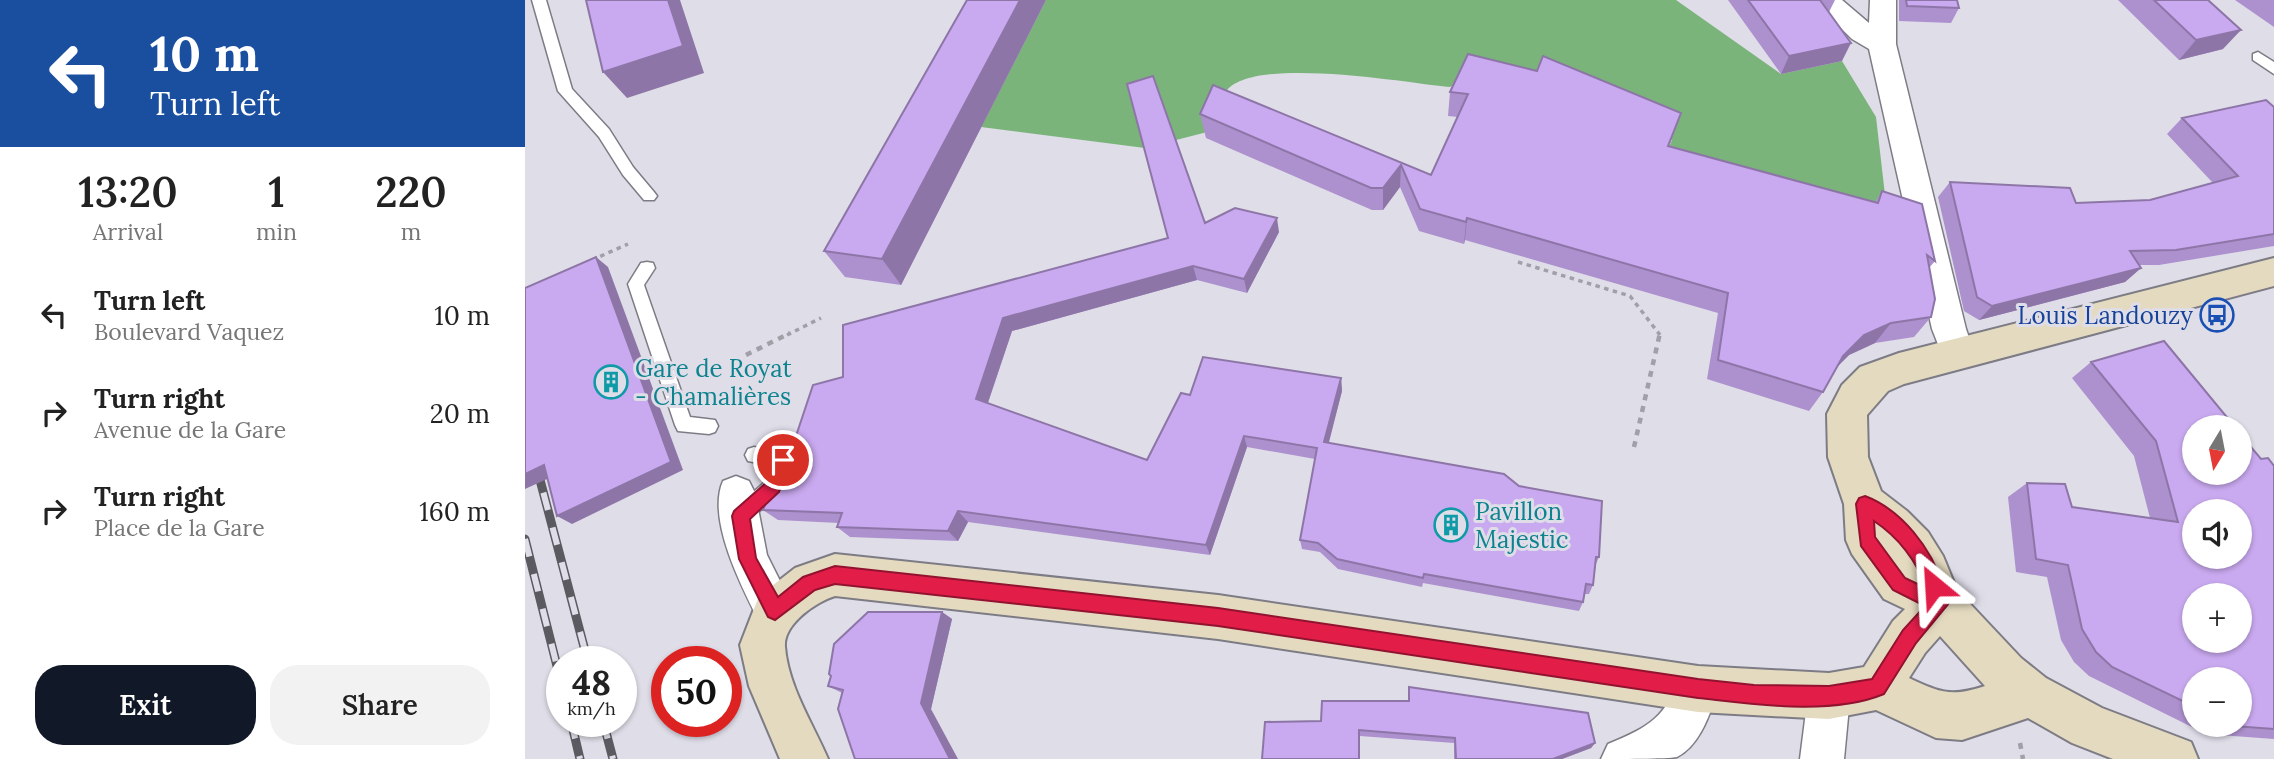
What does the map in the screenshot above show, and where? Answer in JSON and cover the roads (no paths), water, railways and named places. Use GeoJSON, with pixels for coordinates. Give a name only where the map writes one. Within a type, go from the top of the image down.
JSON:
{"type":"FeatureCollection","features":[{"type":"Feature","properties":{"kind":"main road"},"geometry":{"type":"LineString","coordinates":[[2174,759],[2089,726],[2030,694],[2005,674],[1940,603],[1899,584],[1867,540],[1865,504],[1848,457],[1847,414],[1856,397],[1874,379],[1899,369],[2274,272]]}},
{"type":"Feature","properties":{"kind":"main road"},"geometry":{"type":"LineString","coordinates":[[804,759],[772,686],[762,645],[775,611],[810,583],[835,575],[1218,617],[1698,689],[1829,696],[1878,687],[1936,715],[1962,717],[2030,694]]}},
{"type":"Feature","properties":{"kind":"main road"},"geometry":{"type":"LineString","coordinates":[[1878,687],[1909,637],[1940,603]]}},
{"type":"Feature","properties":{"kind":"street"},"geometry":{"type":"LineString","coordinates":[[1825,0],[1862,32],[1882,44]]}},
{"type":"Feature","properties":{"kind":"street"},"geometry":{"type":"LineString","coordinates":[[1883,0],[1882,44],[1949,329],[1957,352]]}},
{"type":"Feature","properties":{"kind":"street"},"geometry":{"type":"LineString","coordinates":[[738,504],[748,559],[775,611]]}},
{"type":"Feature","properties":{"kind":"street"},"geometry":{"type":"LineString","coordinates":[[1623,759],[1666,740],[1685,723],[1698,689]]}},
{"type":"Feature","properties":{"kind":"street"},"geometry":{"type":"LineString","coordinates":[[1822,759],[1829,696]]}},
{"type":"Feature","properties":{"kind":"lane"},"geometry":{"type":"LineString","coordinates":[[540,0],[565,91],[604,133],[628,171],[649,196]]}},
{"type":"Feature","properties":{"kind":"lane"},"geometry":{"type":"LineString","coordinates":[[2258,57],[2274,69]]}},
{"type":"Feature","properties":{"kind":"lane"},"geometry":{"type":"LineString","coordinates":[[647,268],[636,284],[684,425],[709,426]]}},
{"type":"Feature","properties":{"kind":"lane"},"geometry":{"type":"LineString","coordinates":[[738,504],[773,487],[783,460],[754,455]]}},
{"type":"Feature","properties":{"kind":"railway"},"geometry":{"type":"LineString","coordinates":[[525,423],[584,646]]}},
{"type":"Feature","properties":{"kind":"railway"},"geometry":{"type":"LineString","coordinates":[[525,539],[552,646]]}},
{"type":"Feature","properties":{"kind":"railway"},"geometry":{"type":"LineString","coordinates":[[575,737],[580,759]]}},
{"type":"Feature","properties":{"kind":"railway"},"geometry":{"type":"LineString","coordinates":[[607,737],[613,759]]}},
{"type":"Feature","properties":{"kind":"place","name":"Louis Landouzy"},"geometry":{"type":"Point","coordinates":[2217,315]}},
{"type":"Feature","properties":{"kind":"place","name":"Gare de Royat - Chamalières"},"geometry":{"type":"Point","coordinates":[611,382]}},
{"type":"Feature","properties":{"kind":"place","name":"Pavillon Majestic"},"geometry":{"type":"Point","coordinates":[1451,525]}}]}
